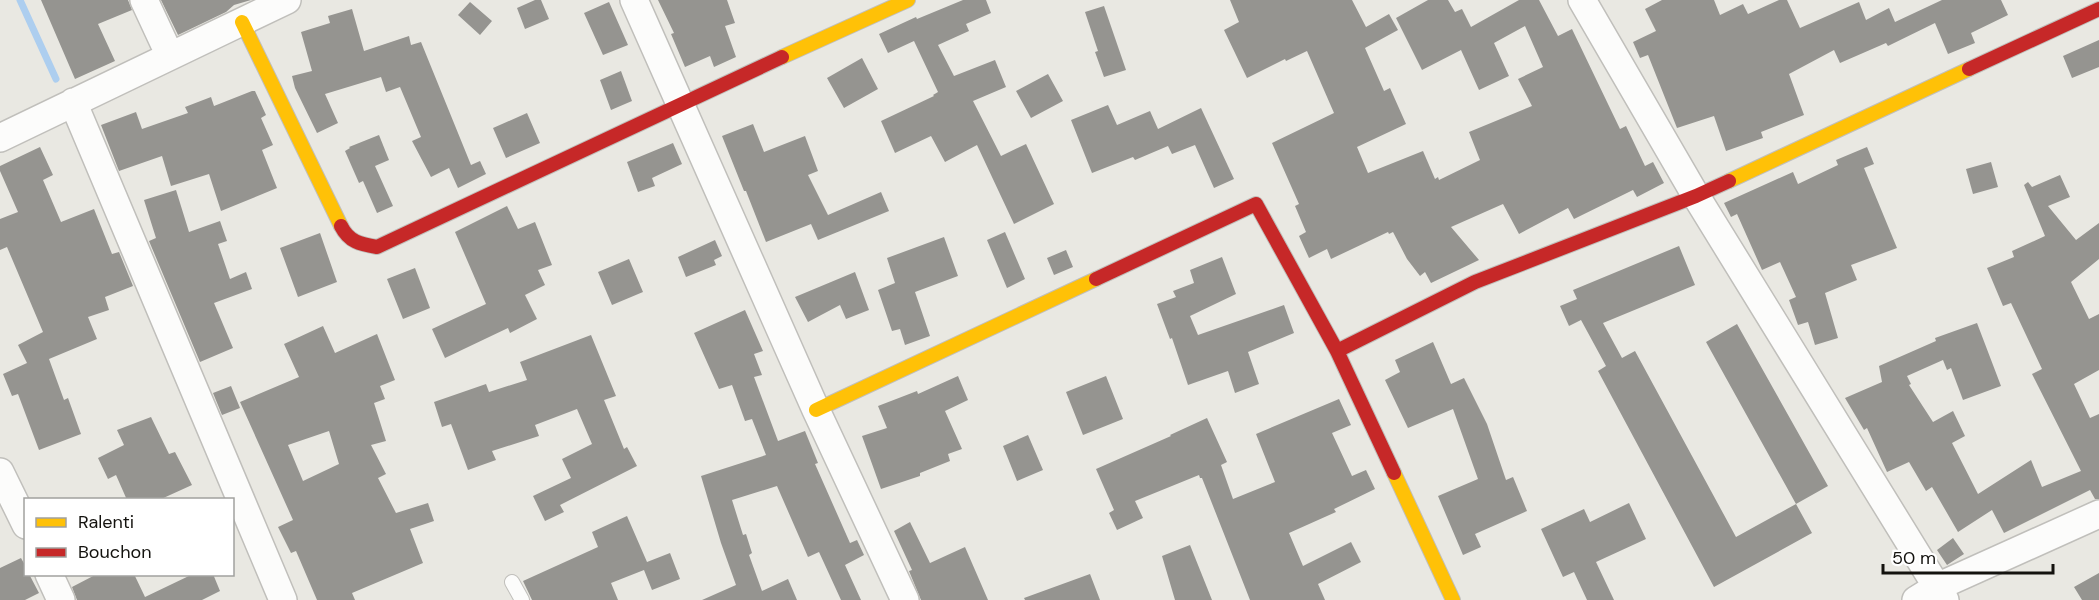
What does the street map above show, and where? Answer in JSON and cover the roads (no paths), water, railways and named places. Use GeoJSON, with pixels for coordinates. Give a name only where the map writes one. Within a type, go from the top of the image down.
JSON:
{"type":"FeatureCollection","features":[{"type":"Feature","properties":{"kind":"street"},"geometry":{"type":"LineString","coordinates":[[144,0],[170,56]]}},
{"type":"Feature","properties":{"kind":"street"},"geometry":{"type":"LineString","coordinates":[[0,138],[288,0]]}},
{"type":"Feature","properties":{"kind":"street"},"geometry":{"type":"LineString","coordinates":[[634,0],[816,410],[905,600]]}},
{"type":"Feature","properties":{"kind":"street"},"geometry":{"type":"LineString","coordinates":[[242,22],[346,236],[358,244],[377,247],[679,104],[908,0]]}},
{"type":"Feature","properties":{"kind":"street"},"geometry":{"type":"LineString","coordinates":[[1582,0],[1932,596],[2099,514]]}},
{"type":"Feature","properties":{"kind":"street"},"geometry":{"type":"LineString","coordinates":[[1337,351],[1475,282],[1696,196],[2099,9]]}},
{"type":"Feature","properties":{"kind":"street"},"geometry":{"type":"LineString","coordinates":[[74,102],[284,600]]}},
{"type":"Feature","properties":{"kind":"street"},"geometry":{"type":"LineString","coordinates":[[816,410],[1256,204],[1337,351],[1453,600]]}},
{"type":"Feature","properties":{"kind":"street"},"geometry":{"type":"LineString","coordinates":[[0,472],[24,521]]}},
{"type":"Feature","properties":{"kind":"street"},"geometry":{"type":"LineString","coordinates":[[50,576],[62,600]]}},
{"type":"Feature","properties":{"kind":"lane"},"geometry":{"type":"LineString","coordinates":[[512,582],[522,600]]}},
{"type":"Feature","properties":{"kind":"waterway"},"geometry":{"type":"LineString","coordinates":[[20,0],[56,79]]}}]}
